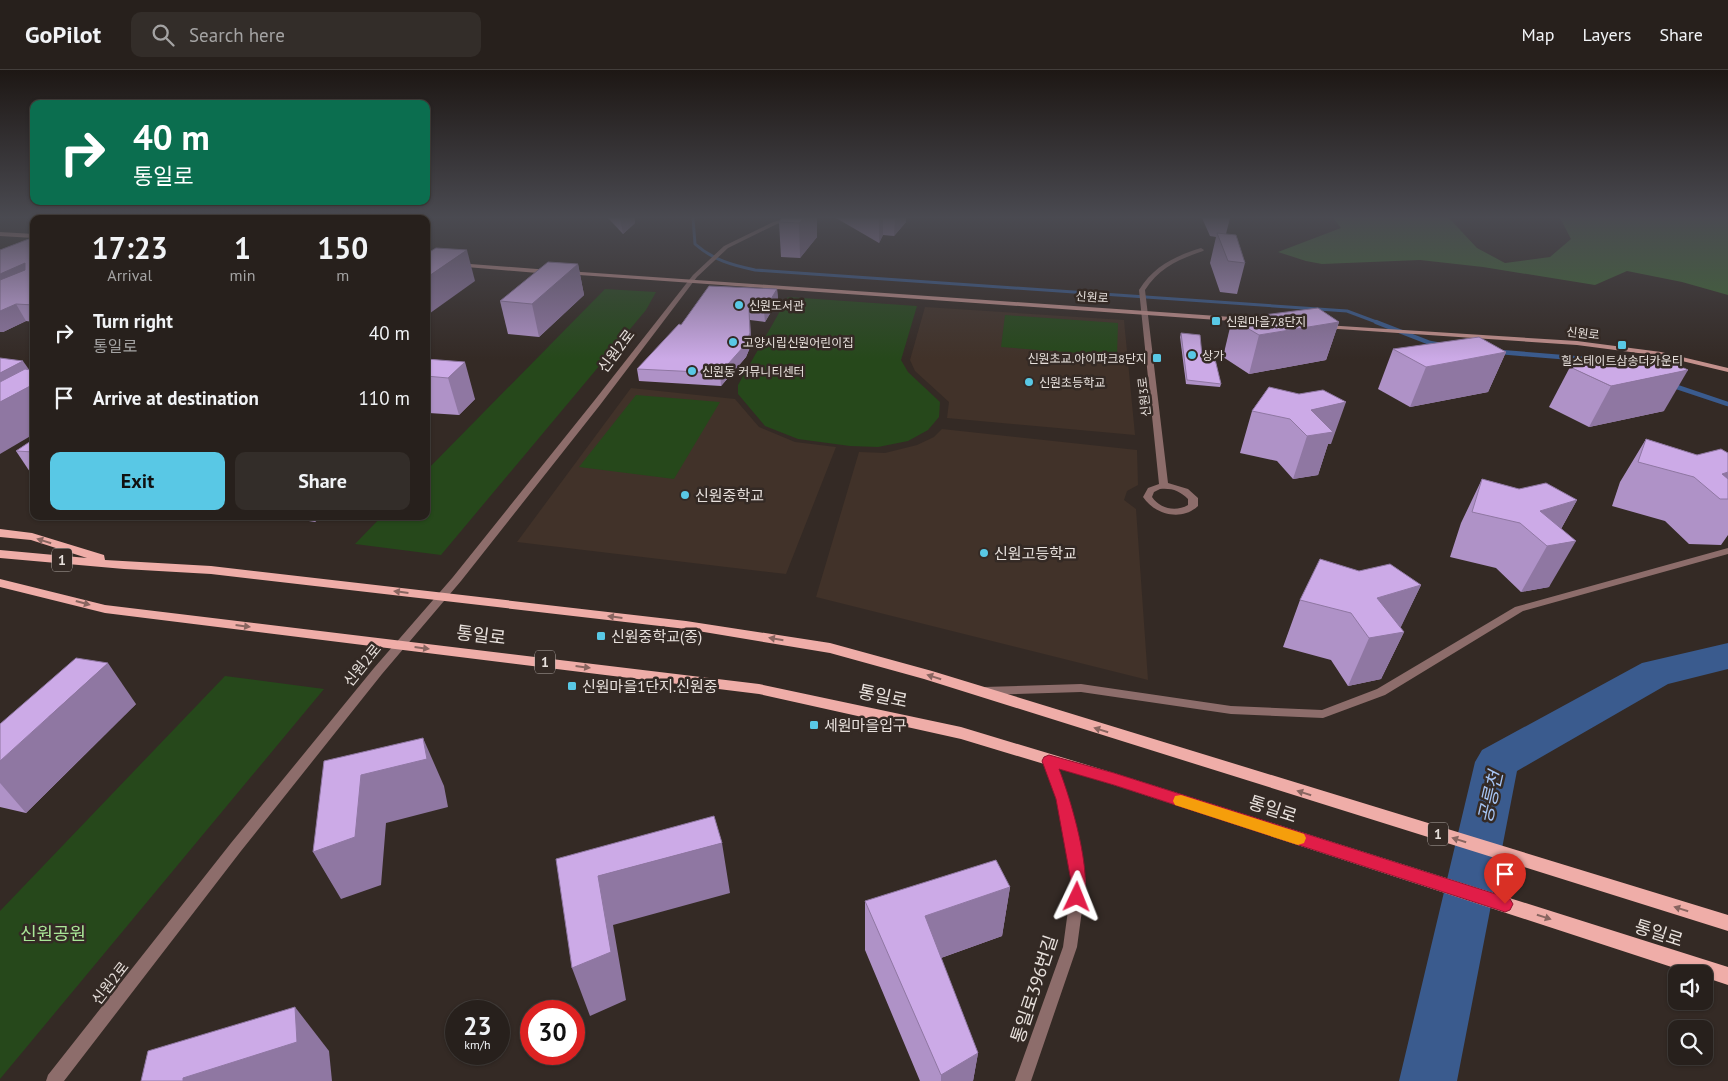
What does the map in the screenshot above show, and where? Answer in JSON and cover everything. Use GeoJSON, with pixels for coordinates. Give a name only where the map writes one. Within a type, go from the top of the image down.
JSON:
{"type":"FeatureCollection","features":[{"type":"Feature","properties":{"kind":"main road"},"geometry":{"type":"LineString","coordinates":[[0,533],[32,537],[124,565]]}},
{"type":"Feature","properties":{"kind":"main road","name":"통일로"},"geometry":{"type":"LineString","coordinates":[[0,554],[203,570],[442,597],[754,634],[830,648],[928,674],[1147,744],[1728,923]]}},
{"type":"Feature","properties":{"kind":"main road","name":"통일로"},"geometry":{"type":"LineString","coordinates":[[0,583],[104,609],[759,689],[961,733],[1114,779],[1728,976]]}},
{"type":"Feature","properties":{"kind":"main road"},"geometry":{"type":"LineString","coordinates":[[0,592],[35,591]]}},
{"type":"Feature","properties":{"kind":"street","name":"신원로"},"geometry":{"type":"LineString","coordinates":[[461,265],[690,282],[1144,309],[1250,321]]}},
{"type":"Feature","properties":{"kind":"street","name":"신원2로"},"geometry":{"type":"LineString","coordinates":[[54,1081],[236,847],[400,645],[442,597],[597,403],[690,282],[706,265]]}},
{"type":"Feature","properties":{"kind":"street","name":"신원3로"},"geometry":{"type":"LineString","coordinates":[[1163,265],[1142,290],[1164,486]]}},
{"type":"Feature","properties":{"kind":"street","name":"신원로"},"geometry":{"type":"LineString","coordinates":[[1318,326],[1577,343],[1661,354],[1728,370]]}},
{"type":"Feature","properties":{"kind":"street"},"geometry":{"type":"LineString","coordinates":[[1164,486],[1179,488],[1190,494],[1193,498],[1193,506],[1176,512],[1154,505],[1147,496],[1148,492],[1157,487],[1164,486]]}},
{"type":"Feature","properties":{"kind":"street"},"geometry":{"type":"LineString","coordinates":[[980,691],[1081,688],[1230,710],[1323,714],[1381,692],[1520,610],[1728,551]]}},
{"type":"Feature","properties":{"kind":"street","name":"통일로396번길"},"geometry":{"type":"LineString","coordinates":[[1023,1081],[1070,947],[1079,881],[1063,799],[1049,761]]}},
{"type":"Feature","properties":{"kind":"shaded area","name":"신원초등학교"},"geometry":{"type":"Polygon","coordinates":[[[925,307],[1124,320],[1135,435],[947,418],[949,402],[915,371],[910,360],[925,307]]]}},
{"type":"Feature","properties":{"kind":"shaded area","name":"신원중학교"},"geometry":{"type":"Polygon","coordinates":[[[631,388],[735,399],[759,427],[795,442],[836,447],[786,574],[517,542],[631,388]]]}},
{"type":"Feature","properties":{"kind":"shaded area","name":"신원고등학교"},"geometry":{"type":"Polygon","coordinates":[[[942,429],[1137,450],[1138,485],[1127,491],[1124,500],[1136,509],[1148,680],[816,597],[859,452],[885,453],[917,445],[934,437],[942,429]]]}},
{"type":"Feature","properties":{"kind":"green space"},"geometry":{"type":"Polygon","coordinates":[[[1467,265],[1728,265],[1728,295],[1682,282],[1627,271],[1595,285],[1467,265]]]}},
{"type":"Feature","properties":{"kind":"green space"},"geometry":{"type":"Polygon","coordinates":[[[605,289],[656,292],[646,310],[441,555],[355,544],[378,520],[430,520],[430,467],[605,289]]]}},
{"type":"Feature","properties":{"kind":"green space"},"geometry":{"type":"Polygon","coordinates":[[[788,297],[917,306],[901,360],[908,372],[940,402],[939,417],[928,430],[908,441],[878,447],[850,446],[798,439],[765,426],[738,394],[738,385],[788,297]]]}},
{"type":"Feature","properties":{"kind":"green space"},"geometry":{"type":"Polygon","coordinates":[[[1005,315],[1118,323],[1117,356],[1001,347],[1005,315]]]}},
{"type":"Feature","properties":{"kind":"green space"},"geometry":{"type":"Polygon","coordinates":[[[636,395],[720,402],[674,479],[579,467],[636,395]]]}},
{"type":"Feature","properties":{"kind":"green space","name":"신원공원"},"geometry":{"type":"Polygon","coordinates":[[[225,676],[324,689],[0,1079],[0,911],[225,676]]]}},
{"type":"Feature","properties":{"kind":"building"},"geometry":{"type":"Polygon","coordinates":[[[0,265],[20,265],[0,274],[0,265]]]}},
{"type":"Feature","properties":{"kind":"building"},"geometry":{"type":"Polygon","coordinates":[[[25,265],[30,265],[30,305],[16,304],[0,311],[0,280],[25,270],[25,265]]]}},
{"type":"Feature","properties":{"kind":"building"},"geometry":{"type":"Polygon","coordinates":[[[430,265],[445,265],[430,275],[430,265]]]}},
{"type":"Feature","properties":{"kind":"building"},"geometry":{"type":"Polygon","coordinates":[[[544,265],[577,265],[532,304],[500,301],[544,265]]]}},
{"type":"Feature","properties":{"kind":"building"},"geometry":{"type":"Polygon","coordinates":[[[709,286],[777,289],[764,311],[749,309],[750,333],[745,345],[720,373],[637,369],[679,324],[681,325],[709,286]]]}},
{"type":"Feature","properties":{"kind":"building"},"geometry":{"type":"Polygon","coordinates":[[[1318,308],[1339,322],[1259,335],[1232,319],[1318,308]]]}},
{"type":"Feature","properties":{"kind":"building","name":"상가"},"geometry":{"type":"Polygon","coordinates":[[[1181,333],[1200,335],[1202,356],[1214,355],[1221,384],[1187,380],[1181,333]]]}},
{"type":"Feature","properties":{"kind":"building"},"geometry":{"type":"Polygon","coordinates":[[[1479,337],[1506,352],[1426,367],[1393,349],[1479,337]]]}},
{"type":"Feature","properties":{"kind":"building"},"geometry":{"type":"Polygon","coordinates":[[[1656,355],[1688,370],[1611,386],[1570,367],[1656,355]]]}},
{"type":"Feature","properties":{"kind":"building"},"geometry":{"type":"Polygon","coordinates":[[[0,358],[23,361],[0,373],[0,358]]]}},
{"type":"Feature","properties":{"kind":"building"},"geometry":{"type":"Polygon","coordinates":[[[430,359],[465,362],[448,378],[430,376],[430,359]]]}},
{"type":"Feature","properties":{"kind":"building"},"geometry":{"type":"Polygon","coordinates":[[[25,369],[30,370],[30,386],[0,402],[0,382],[25,369]]]}},
{"type":"Feature","properties":{"kind":"building"},"geometry":{"type":"Polygon","coordinates":[[[1269,387],[1299,394],[1323,390],[1346,402],[1311,410],[1333,432],[1307,436],[1290,419],[1252,411],[1269,387]]]}},
{"type":"Feature","properties":{"kind":"building"},"geometry":{"type":"Polygon","coordinates":[[[1646,439],[1697,455],[1721,449],[1728,453],[1728,472],[1722,474],[1728,479],[1728,499],[1720,499],[1694,477],[1638,462],[1646,439]]]}},
{"type":"Feature","properties":{"kind":"building"},"geometry":{"type":"Polygon","coordinates":[[[30,442],[30,452],[16,451],[30,442]]]}},
{"type":"Feature","properties":{"kind":"building"},"geometry":{"type":"Polygon","coordinates":[[[1482,479],[1519,489],[1546,483],[1577,500],[1540,511],[1576,541],[1547,546],[1520,523],[1472,512],[1482,479]]]}},
{"type":"Feature","properties":{"kind":"building"},"geometry":{"type":"Polygon","coordinates":[[[1320,559],[1359,571],[1390,564],[1421,585],[1377,598],[1404,632],[1369,638],[1351,613],[1300,600],[1320,559]]]}},
{"type":"Feature","properties":{"kind":"building"},"geometry":{"type":"Polygon","coordinates":[[[76,658],[108,663],[0,761],[0,724],[76,658]]]}},
{"type":"Feature","properties":{"kind":"building"},"geometry":{"type":"Polygon","coordinates":[[[423,738],[427,759],[361,775],[355,837],[313,852],[324,761],[423,738]]]}},
{"type":"Feature","properties":{"kind":"building"},"geometry":{"type":"Polygon","coordinates":[[[714,816],[722,843],[598,876],[611,952],[572,968],[556,859],[714,816]]]}},
{"type":"Feature","properties":{"kind":"building"},"geometry":{"type":"Polygon","coordinates":[[[996,860],[1010,887],[925,916],[978,1053],[941,1075],[865,901],[996,860]]]}},
{"type":"Feature","properties":{"kind":"building"},"geometry":{"type":"Polygon","coordinates":[[[295,1007],[297,1042],[183,1078],[183,1081],[141,1081],[148,1051],[295,1007]]]}},
{"type":"Feature","properties":{"kind":"waterway"},"geometry":{"type":"LineString","coordinates":[[736,265],[755,270],[1347,311],[1379,323]]}},
{"type":"Feature","properties":{"kind":"waterway"},"geometry":{"type":"LineString","coordinates":[[1376,322],[1430,343],[1441,345]]}},
{"type":"Feature","properties":{"kind":"waterway"},"geometry":{"type":"LineString","coordinates":[[1500,352],[1598,360],[1612,364]]}},
{"type":"Feature","properties":{"kind":"waterway"},"geometry":{"type":"LineString","coordinates":[[1671,385],[1728,404]]}},
{"type":"Feature","properties":{"kind":"waterway","name":"공릉천"},"geometry":{"type":"LineString","coordinates":[[1428,1081],[1497,762],[1656,673],[1728,656]]}},
{"type":"Feature","properties":{"kind":"slow traffic"},"geometry":{"type":"LineString","coordinates":[[1181,801],[1298,838]]}},
{"type":"Feature","properties":{"kind":"place","name":"신원도서관"},"geometry":{"type":"Point","coordinates":[739,305]}},
{"type":"Feature","properties":{"kind":"place","name":"신원마을7.8단지"},"geometry":{"type":"Point","coordinates":[1216,321]}},
{"type":"Feature","properties":{"kind":"place","name":"고양시립신원어린이집"},"geometry":{"type":"Point","coordinates":[733,342]}},
{"type":"Feature","properties":{"kind":"place","name":"힐스테이트삼송더카운티"},"geometry":{"type":"Point","coordinates":[1622,345]}},
{"type":"Feature","properties":{"kind":"place","name":"상가"},"geometry":{"type":"Point","coordinates":[1192,355]}},
{"type":"Feature","properties":{"kind":"place","name":"신원초교.아이파크8단지"},"geometry":{"type":"Point","coordinates":[1157,358]}},
{"type":"Feature","properties":{"kind":"place","name":"신원동 커뮤니티센터"},"geometry":{"type":"Point","coordinates":[692,371]}},
{"type":"Feature","properties":{"kind":"place","name":"신원초등학교"},"geometry":{"type":"Point","coordinates":[1029,382]}},
{"type":"Feature","properties":{"kind":"place","name":"신원중학교"},"geometry":{"type":"Point","coordinates":[685,495]}},
{"type":"Feature","properties":{"kind":"place","name":"신원고등학교"},"geometry":{"type":"Point","coordinates":[984,553]}},
{"type":"Feature","properties":{"kind":"place","name":"신원중학교(중)"},"geometry":{"type":"Point","coordinates":[601,636]}},
{"type":"Feature","properties":{"kind":"place","name":"신원마을1단지.신원중"},"geometry":{"type":"Point","coordinates":[572,686]}},
{"type":"Feature","properties":{"kind":"place","name":"세원마을입구"},"geometry":{"type":"Point","coordinates":[814,725]}},
{"type":"Feature","properties":{"kind":"route"},"geometry":{"type":"LineString","coordinates":[[1077,897],[1079,881],[1063,799],[1049,761],[1114,779],[1505,904]]}}]}
